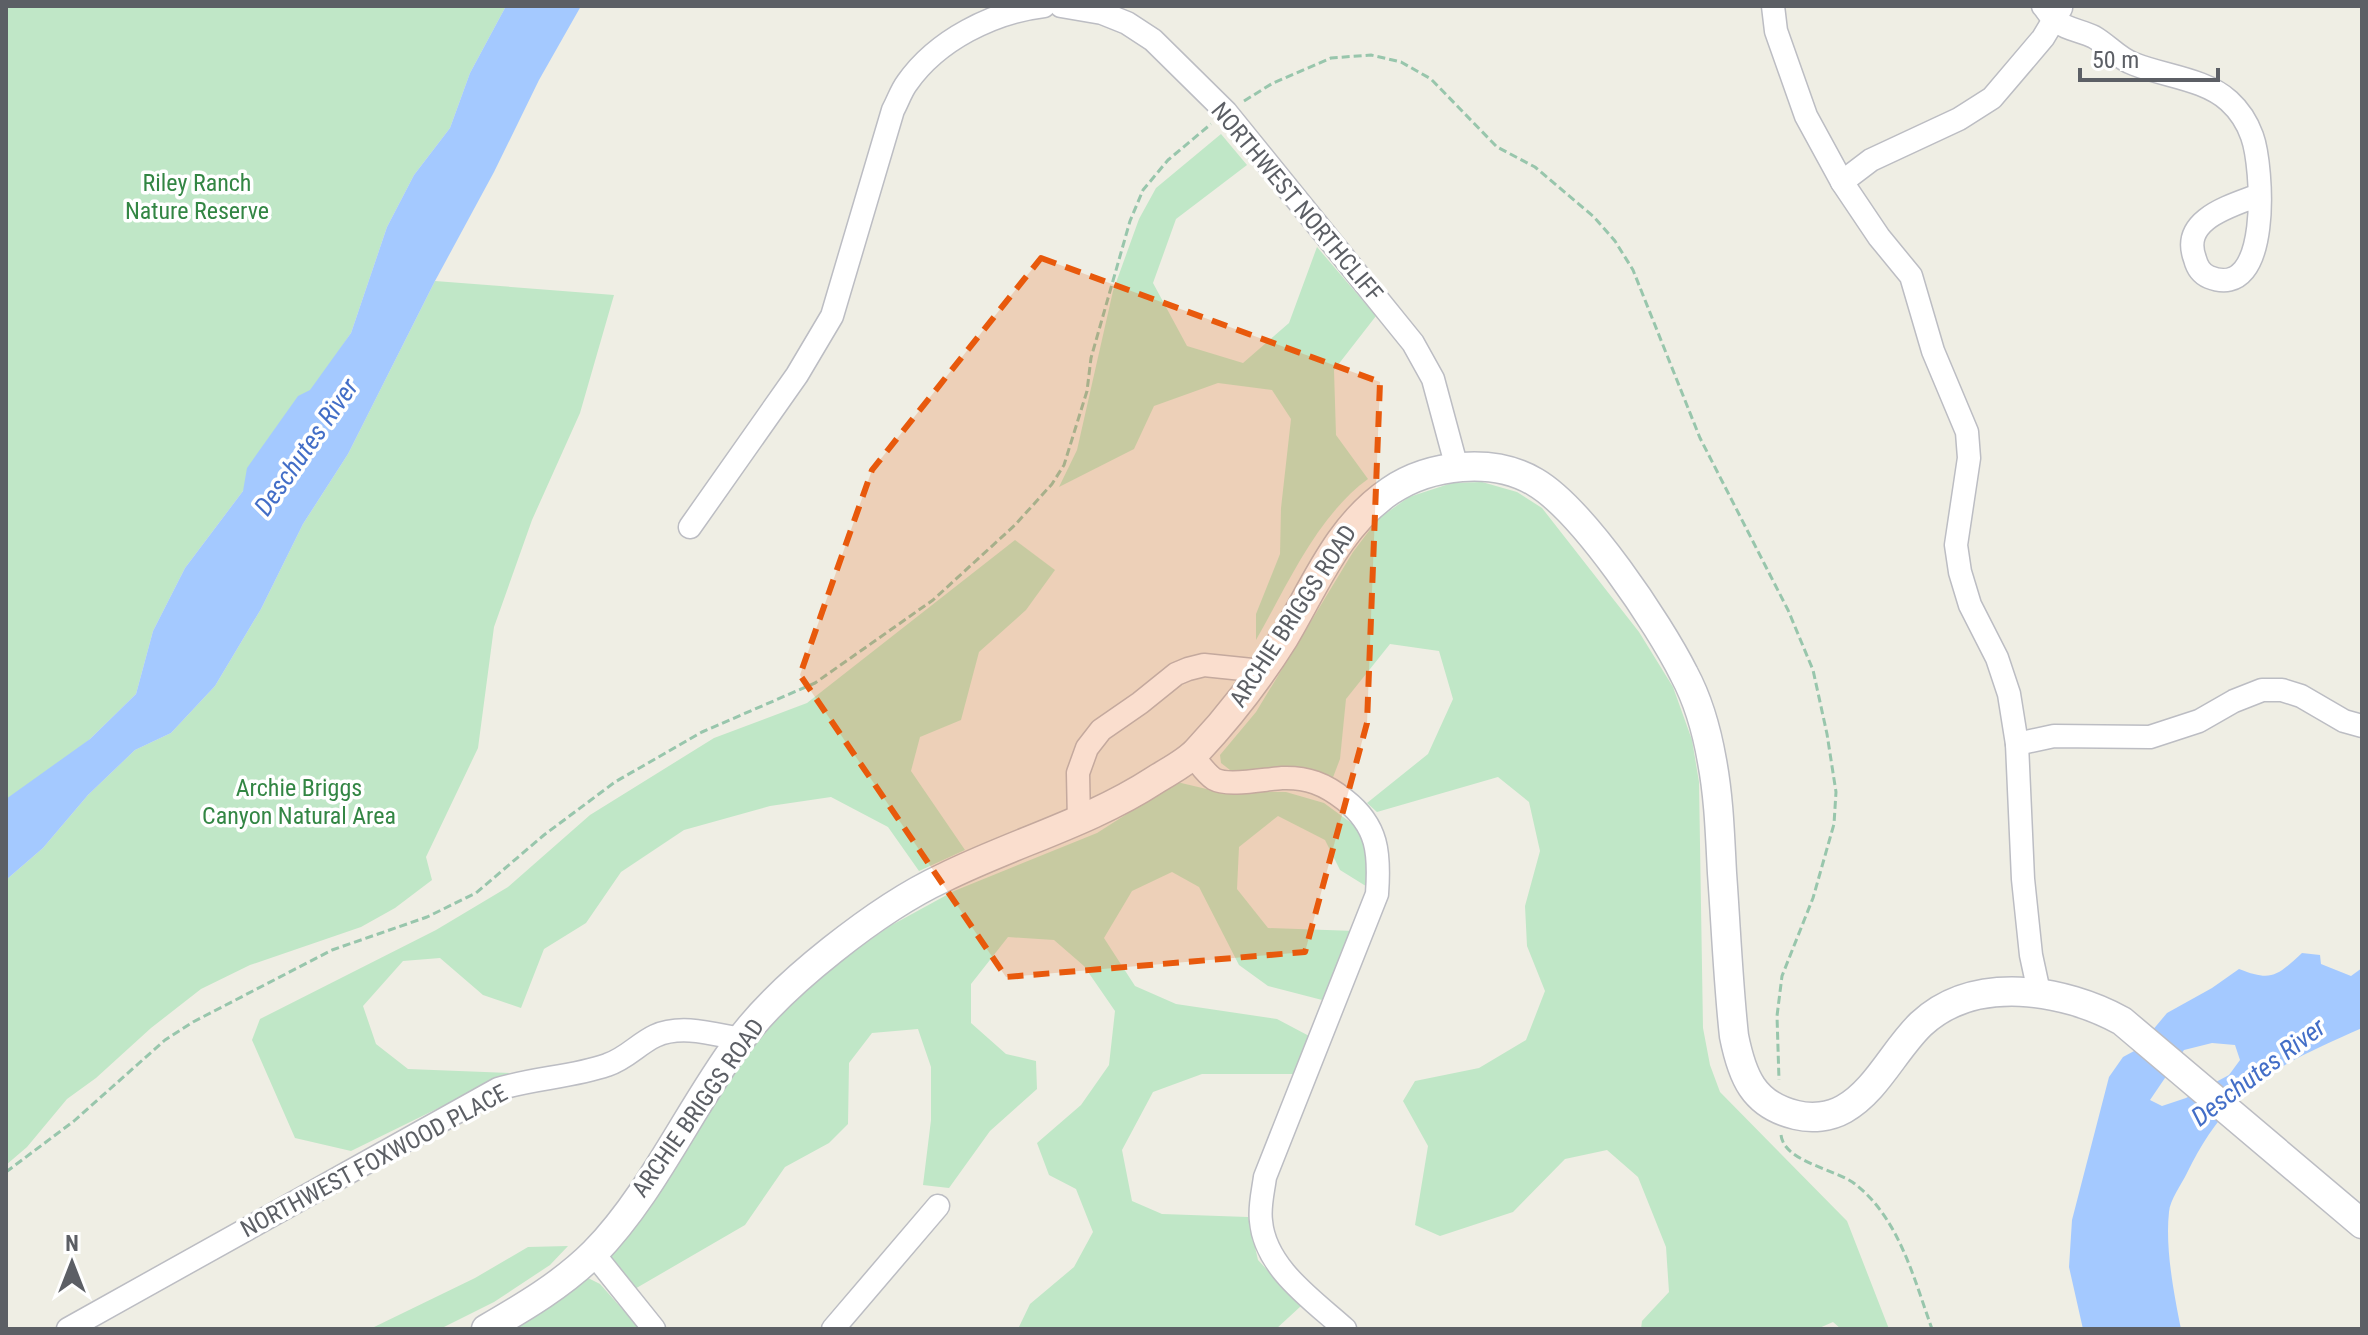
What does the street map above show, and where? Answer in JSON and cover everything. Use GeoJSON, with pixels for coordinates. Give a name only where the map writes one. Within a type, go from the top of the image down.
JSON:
{"type":"FeatureCollection","features":[{"type":"Feature","properties":{"kind":"street"},"geometry":{"type":"LineString","coordinates":[[690,527],[797,375],[832,316],[893,110],[907,83],[933,56],[959,36],[1008,12],[1044,6]]}},
{"type":"Feature","properties":{"kind":"street","name":"NORTHWEST NORTHCLIFF"},"geometry":{"type":"LineString","coordinates":[[1061,6],[1102,13],[1153,40],[1226,112],[1413,343],[1433,379],[1457,468]]}},
{"type":"Feature","properties":{"kind":"street"},"geometry":{"type":"LineString","coordinates":[[1773,6],[1776,31],[1806,116],[1842,182],[1879,237],[1911,276],[1933,351],[1967,432],[1969,458],[1956,545],[1970,605],[1997,658],[2005,682],[2017,744],[2023,879],[2031,955],[2039,992]]}},
{"type":"Feature","properties":{"kind":"street"},"geometry":{"type":"LineString","coordinates":[[1842,182],[1871,160],[1959,119],[1992,98],[2043,38],[2053,11],[2130,63],[2205,86],[2226,98],[2243,114],[2253,138],[2259,195]]}},
{"type":"Feature","properties":{"kind":"street","name":"ARCHIE BRIGGS ROAD"},"geometry":{"type":"LineString","coordinates":[[486,1329],[526,1306],[593,1253],[651,1177],[740,1039],[805,973],[886,911],[942,878],[1079,822],[1132,795],[1193,756],[1262,671],[1335,549],[1359,516],[1397,486],[1457,468],[1478,466],[1506,469],[1535,482],[1559,501],[1583,527],[1651,618],[1685,675],[1712,761],[1734,1036],[1739,1061],[1760,1098],[1779,1111],[1803,1117],[1824,1117],[1858,1098],[1933,1015],[1983,996],[2039,992],[2098,1008],[2122,1021],[2362,1224]]}},
{"type":"Feature","properties":{"kind":"street"},"geometry":{"type":"LineString","coordinates":[[1079,822],[1078,773],[1087,748],[1101,730],[1176,674],[1188,669],[1216,665],[1262,671]]}},
{"type":"Feature","properties":{"kind":"street"},"geometry":{"type":"LineString","coordinates":[[2017,744],[2054,736],[2150,737],[2199,721],[2234,701],[2262,690],[2282,690],[2301,696],[2344,721],[2362,726]]}},
{"type":"Feature","properties":{"kind":"street"},"geometry":{"type":"LineString","coordinates":[[1193,756],[1215,779],[1228,782],[1306,779],[1325,785],[1363,814],[1372,830],[1379,872],[1377,894],[1265,1177],[1261,1201],[1261,1224],[1268,1247],[1285,1275],[1345,1329]]}},
{"type":"Feature","properties":{"kind":"street","name":"NORTHWEST FOXWOOD PLACE"},"geometry":{"type":"LineString","coordinates":[[68,1329],[498,1089],[528,1080],[604,1067],[654,1036],[674,1031],[694,1031],[740,1039]]}},
{"type":"Feature","properties":{"kind":"street"},"geometry":{"type":"LineString","coordinates":[[833,1329],[938,1206]]}},
{"type":"Feature","properties":{"kind":"street"},"geometry":{"type":"LineString","coordinates":[[593,1253],[654,1329]]}},
{"type":"Feature","properties":{"kind":"highlighted area"},"geometry":{"type":"Polygon","coordinates":[[[1041,258],[1380,382],[1367,723],[1305,952],[1006,977],[800,675],[872,470],[1041,258]]]}},
{"type":"Feature","properties":{"kind":"green space","name":"Riley Ranch Nature Reserve"},"geometry":{"type":"Polygon","coordinates":[[[6,6],[506,6],[470,73],[450,128],[414,175],[387,227],[351,333],[243,491],[185,568],[153,631],[136,694],[90,739],[6,810],[6,6]]]}},
{"type":"Feature","properties":{"kind":"green space"},"geometry":{"type":"Polygon","coordinates":[[[1221,134],[1247,165],[1176,219],[1153,283],[1187,346],[1243,363],[1289,323],[1317,247],[1376,316],[1334,370],[1336,435],[1368,479],[1333,512],[1318,532],[1256,640],[1256,614],[1280,554],[1281,508],[1291,419],[1272,390],[1218,383],[1154,406],[1134,449],[1059,487],[1077,450],[1113,291],[1139,219],[1156,188],[1221,134]]]}},
{"type":"Feature","properties":{"kind":"green space","name":"Archie Briggs Canyon Natural Area"},"geometry":{"type":"Polygon","coordinates":[[[435,281],[614,295],[580,413],[532,520],[494,627],[478,748],[426,857],[432,880],[395,908],[361,927],[250,965],[201,989],[67,1099],[27,1147],[6,1165],[6,880],[43,848],[88,795],[135,750],[171,733],[215,686],[261,609],[303,524],[348,454],[435,281]]]}},
{"type":"Feature","properties":{"kind":"green space"},"geometry":{"type":"Polygon","coordinates":[[[1482,482],[1517,492],[1542,508],[1639,632],[1673,687],[1692,740],[1699,782],[1703,1028],[1710,1065],[1720,1092],[1847,1221],[1889,1329],[1841,1329],[1833,1322],[1817,1329],[1641,1329],[1642,1321],[1669,1292],[1666,1247],[1638,1177],[1607,1150],[1565,1159],[1513,1212],[1440,1236],[1415,1225],[1428,1146],[1403,1101],[1415,1081],[1479,1068],[1526,1040],[1545,991],[1527,946],[1525,906],[1540,851],[1529,802],[1498,777],[1377,812],[1367,803],[1428,754],[1453,699],[1439,651],[1390,644],[1346,699],[1340,759],[1332,780],[1230,770],[1221,763],[1220,755],[1256,712],[1353,552],[1378,519],[1409,497],[1452,483],[1482,482]]]}},
{"type":"Feature","properties":{"kind":"green space"},"geometry":{"type":"Polygon","coordinates":[[[1015,540],[1055,570],[1026,610],[979,652],[961,720],[920,737],[911,771],[965,850],[919,871],[888,827],[831,797],[770,806],[684,830],[621,872],[586,923],[544,949],[521,1008],[483,995],[440,958],[403,961],[363,1006],[376,1044],[408,1069],[510,1073],[351,1151],[295,1138],[252,1040],[260,1019],[436,930],[508,887],[590,815],[714,738],[807,703],[1015,540]]]}},
{"type":"Feature","properties":{"kind":"green space"},"geometry":{"type":"Polygon","coordinates":[[[1177,782],[1215,791],[1286,792],[1324,803],[1354,825],[1366,846],[1369,888],[1340,870],[1325,840],[1278,816],[1239,847],[1237,889],[1268,928],[1355,931],[1326,1001],[1268,986],[1239,965],[1199,887],[1172,872],[1132,891],[1104,938],[1135,986],[1176,1004],[1277,1019],[1311,1037],[1296,1074],[1202,1074],[1153,1092],[1122,1150],[1132,1201],[1162,1214],[1248,1217],[1258,1260],[1301,1306],[1276,1329],[1018,1329],[1030,1304],[1074,1267],[1093,1232],[1076,1189],[1049,1175],[1037,1143],[1081,1105],[1109,1065],[1115,1011],[1084,966],[1054,940],[1008,937],[971,984],[971,1023],[1006,1054],[1036,1061],[1037,1089],[990,1131],[949,1188],[923,1185],[931,1120],[931,1067],[918,1029],[872,1033],[849,1063],[848,1124],[829,1143],[785,1167],[745,1225],[633,1290],[614,1270],[610,1255],[761,1032],[823,973],[890,926],[954,891],[1097,833],[1177,782]]]}},
{"type":"Feature","properties":{"kind":"green space"},"geometry":{"type":"Polygon","coordinates":[[[568,1246],[550,1265],[494,1302],[440,1329],[370,1329],[475,1278],[528,1247],[568,1246]]]}},
{"type":"Feature","properties":{"kind":"green space"},"geometry":{"type":"Polygon","coordinates":[[[588,1278],[600,1284],[640,1329],[514,1329],[577,1280],[588,1278]]]}},
{"type":"Feature","properties":{"kind":"water","name":"Deschutes River"},"geometry":{"type":"Polygon","coordinates":[[[506,6],[581,6],[539,80],[348,454],[303,524],[261,609],[215,686],[171,733],[135,750],[88,795],[43,848],[6,880],[6,799],[90,739],[136,694],[153,631],[185,568],[243,491],[247,468],[298,396],[310,390],[351,333],[387,227],[414,175],[450,128],[470,73],[506,6]]]}},
{"type":"Feature","properties":{"kind":"water","name":"Deschutes River"},"geometry":{"type":"Polygon","coordinates":[[[2302,953],[2320,955],[2321,964],[2351,976],[2362,968],[2362,1028],[2305,1054],[2259,1082],[2239,1098],[2203,1143],[2169,1212],[2169,1256],[2181,1329],[2083,1329],[2069,1267],[2072,1220],[2109,1077],[2123,1057],[2136,1050],[2167,1013],[2239,969],[2267,976],[2280,972],[2302,953]],[[2212,1043],[2184,1050],[2150,1100],[2162,1106],[2186,1098],[2229,1075],[2240,1060],[2235,1045],[2212,1043]]]}}]}
